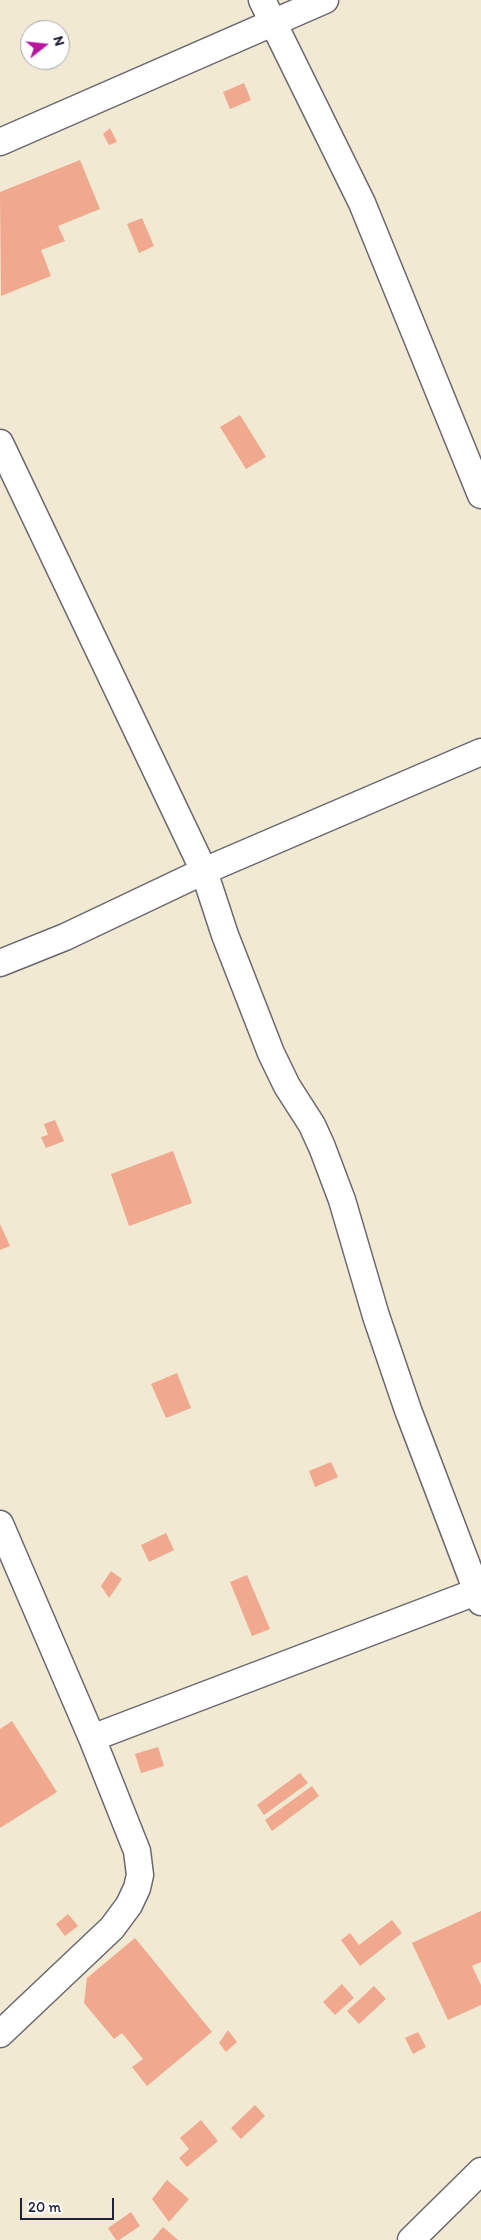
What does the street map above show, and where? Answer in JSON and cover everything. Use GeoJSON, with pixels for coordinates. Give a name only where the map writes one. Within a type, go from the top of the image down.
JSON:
{"type":"FeatureCollection","features":[{"type":"Feature","properties":{"kind":"street"},"geometry":{"type":"LineString","coordinates":[[0,142],[267,11],[325,0]]}},
{"type":"Feature","properties":{"kind":"street"},"geometry":{"type":"LineString","coordinates":[[267,11],[362,203],[481,495]]}},
{"type":"Feature","properties":{"kind":"street"},"geometry":{"type":"LineString","coordinates":[[0,443],[204,871],[225,935],[271,1053],[287,1086],[312,1125],[329,1164],[342,1200],[376,1316],[405,1401],[480,1594],[92,1738]]}},
{"type":"Feature","properties":{"kind":"street"},"geometry":{"type":"LineString","coordinates":[[0,963],[65,937],[204,871],[481,752]]}},
{"type":"Feature","properties":{"kind":"street"},"geometry":{"type":"LineString","coordinates":[[0,1524],[92,1738],[138,1851],[140,1875],[137,1888],[112,1928],[0,2034]]}},
{"type":"Feature","properties":{"kind":"street"},"geometry":{"type":"LineString","coordinates":[[411,2240],[481,2171]]}},
{"type":"Feature","properties":{"kind":"building"},"geometry":{"type":"Polygon","coordinates":[[[244,83],[251,100],[230,109],[223,92],[244,83]]]}},
{"type":"Feature","properties":{"kind":"building"},"geometry":{"type":"Polygon","coordinates":[[[110,128],[117,142],[109,145],[103,134],[110,128]]]}},
{"type":"Feature","properties":{"kind":"building"},"geometry":{"type":"Polygon","coordinates":[[[80,160],[100,209],[58,226],[65,241],[41,250],[51,276],[1,296],[0,192],[80,160]]]}},
{"type":"Feature","properties":{"kind":"building"},"geometry":{"type":"Polygon","coordinates":[[[142,218],[154,246],[139,253],[127,224],[142,218]]]}},
{"type":"Feature","properties":{"kind":"building"},"geometry":{"type":"Polygon","coordinates":[[[240,415],[266,457],[246,469],[220,427],[240,415]]]}},
{"type":"Feature","properties":{"kind":"building"},"geometry":{"type":"Polygon","coordinates":[[[55,1120],[64,1141],[46,1148],[41,1137],[48,1135],[44,1124],[55,1120]]]}},
{"type":"Feature","properties":{"kind":"building"},"geometry":{"type":"Polygon","coordinates":[[[173,1151],[192,1203],[129,1226],[111,1174],[173,1151]]]}},
{"type":"Feature","properties":{"kind":"building"},"geometry":{"type":"Polygon","coordinates":[[[0,1224],[10,1246],[0,1250],[0,1224]]]}},
{"type":"Feature","properties":{"kind":"building"},"geometry":{"type":"Polygon","coordinates":[[[177,1373],[191,1408],[166,1418],[151,1384],[177,1373]]]}},
{"type":"Feature","properties":{"kind":"building"},"geometry":{"type":"Polygon","coordinates":[[[331,1462],[338,1477],[315,1487],[309,1471],[331,1462]]]}},
{"type":"Feature","properties":{"kind":"building"},"geometry":{"type":"Polygon","coordinates":[[[166,1533],[174,1550],[149,1562],[141,1545],[166,1533]]]}},
{"type":"Feature","properties":{"kind":"building"},"geometry":{"type":"Polygon","coordinates":[[[111,1571],[122,1579],[109,1598],[101,1586],[111,1571]]]}},
{"type":"Feature","properties":{"kind":"building"},"geometry":{"type":"Polygon","coordinates":[[[247,1575],[270,1629],[252,1636],[230,1582],[247,1575]]]}},
{"type":"Feature","properties":{"kind":"building"},"geometry":{"type":"Polygon","coordinates":[[[12,1721],[57,1792],[0,1828],[0,1729],[12,1721]]]}},
{"type":"Feature","properties":{"kind":"building"},"geometry":{"type":"Polygon","coordinates":[[[158,1747],[164,1766],[141,1773],[135,1754],[158,1747]]]}},
{"type":"Feature","properties":{"kind":"building"},"geometry":{"type":"Polygon","coordinates":[[[300,1773],[308,1783],[264,1815],[257,1805],[300,1773]]]}},
{"type":"Feature","properties":{"kind":"building"},"geometry":{"type":"Polygon","coordinates":[[[312,1786],[319,1796],[272,1831],[265,1820],[312,1786]]]}},
{"type":"Feature","properties":{"kind":"building"},"geometry":{"type":"Polygon","coordinates":[[[481,1911],[481,1962],[472,1966],[481,1985],[481,2005],[448,2020],[412,1943],[481,1911]]]}},
{"type":"Feature","properties":{"kind":"building"},"geometry":{"type":"Polygon","coordinates":[[[68,1914],[78,1926],[65,1936],[56,1924],[68,1914]]]}},
{"type":"Feature","properties":{"kind":"building"},"geometry":{"type":"Polygon","coordinates":[[[392,1920],[402,1933],[360,1966],[341,1940],[350,1933],[359,1945],[392,1920]]]}},
{"type":"Feature","properties":{"kind":"building"},"geometry":{"type":"Polygon","coordinates":[[[135,1938],[212,2032],[147,2086],[132,2067],[143,2059],[122,2033],[114,2039],[84,2003],[87,1978],[135,1938]]]}},
{"type":"Feature","properties":{"kind":"building"},"geometry":{"type":"Polygon","coordinates":[[[342,1984],[354,1998],[335,2015],[323,2002],[342,1984]]]}},
{"type":"Feature","properties":{"kind":"building"},"geometry":{"type":"Polygon","coordinates":[[[374,1986],[386,1999],[359,2024],[347,2011],[374,1986]]]}},
{"type":"Feature","properties":{"kind":"building"},"geometry":{"type":"Polygon","coordinates":[[[228,2030],[237,2042],[226,2052],[219,2043],[228,2030]]]}},
{"type":"Feature","properties":{"kind":"building"},"geometry":{"type":"Polygon","coordinates":[[[418,2032],[426,2047],[413,2054],[405,2038],[418,2032]]]}},
{"type":"Feature","properties":{"kind":"building"},"geometry":{"type":"Polygon","coordinates":[[[255,2105],[265,2116],[241,2139],[231,2128],[255,2105]]]}},
{"type":"Feature","properties":{"kind":"building"},"geometry":{"type":"Polygon","coordinates":[[[201,2120],[218,2141],[187,2167],[179,2158],[189,2149],[180,2138],[201,2120]]]}},
{"type":"Feature","properties":{"kind":"building"},"geometry":{"type":"Polygon","coordinates":[[[167,2180],[189,2199],[169,2222],[152,2199],[167,2180]]]}},
{"type":"Feature","properties":{"kind":"building"},"geometry":{"type":"Polygon","coordinates":[[[131,2212],[140,2226],[119,2240],[116,2240],[108,2228],[131,2212]]]}},
{"type":"Feature","properties":{"kind":"building"},"geometry":{"type":"Polygon","coordinates":[[[163,2227],[178,2240],[152,2240],[163,2227]]]}}]}
